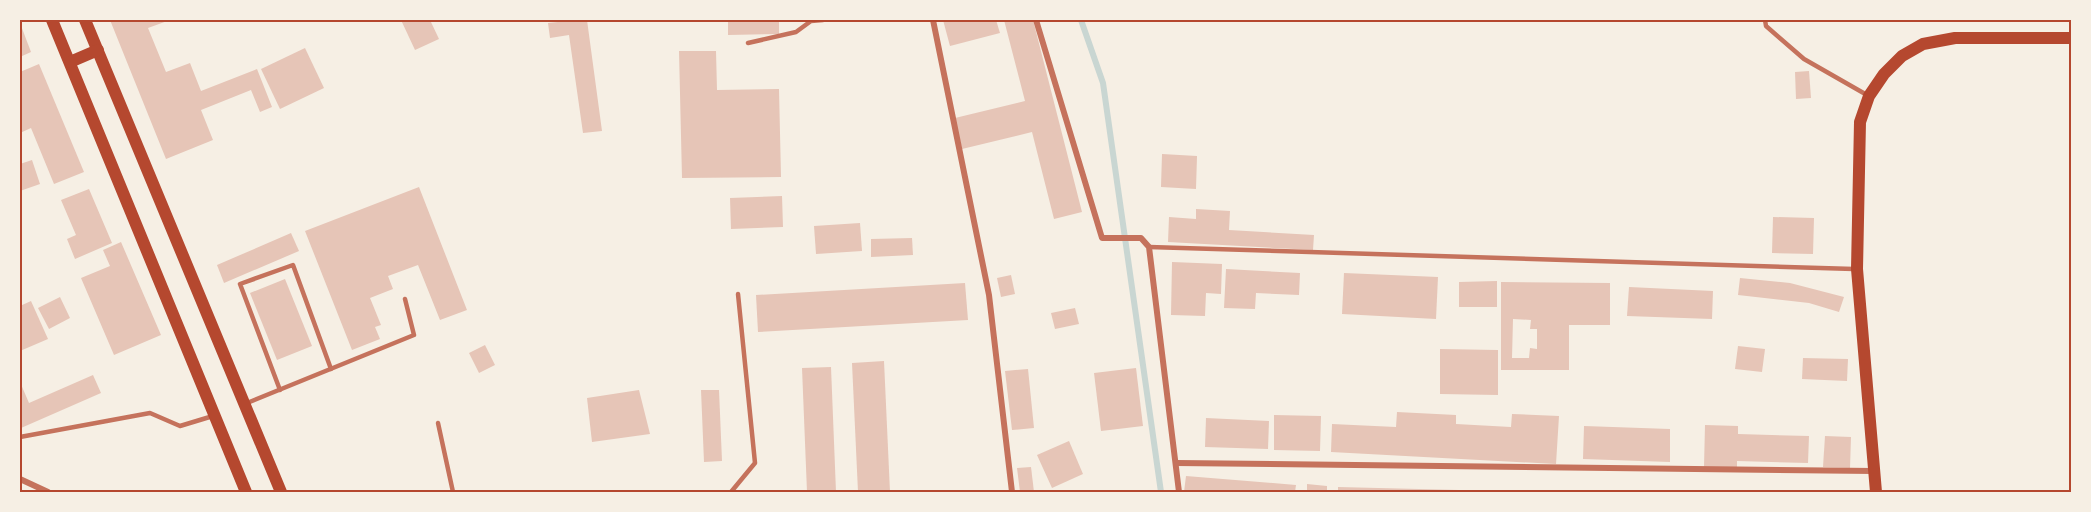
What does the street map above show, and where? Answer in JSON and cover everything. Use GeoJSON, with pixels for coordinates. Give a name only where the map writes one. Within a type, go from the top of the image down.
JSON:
{"type":"FeatureCollection","features":[{"type":"Feature","properties":{"kind":"main road"},"geometry":{"type":"LineString","coordinates":[[52,20],[246,492]]}},
{"type":"Feature","properties":{"kind":"main road"},"geometry":{"type":"LineString","coordinates":[[85,20],[281,492]]}},
{"type":"Feature","properties":{"kind":"main road"},"geometry":{"type":"LineString","coordinates":[[1876,492],[1857,269],[1860,122],[1869,96],[1884,74],[1902,56],[1923,44],[1955,38],[2072,38]]}},
{"type":"Feature","properties":{"kind":"main road"},"geometry":{"type":"LineString","coordinates":[[70,62],[98,50]]}},
{"type":"Feature","properties":{"kind":"street"},"geometry":{"type":"LineString","coordinates":[[933,20],[989,295],[1012,492]]}},
{"type":"Feature","properties":{"kind":"street"},"geometry":{"type":"LineString","coordinates":[[1036,20],[1102,238],[1141,238],[1149,247],[1179,492]]}},
{"type":"Feature","properties":{"kind":"street"},"geometry":{"type":"LineString","coordinates":[[1176,463],[1875,471]]}},
{"type":"Feature","properties":{"kind":"street"},"geometry":{"type":"LineString","coordinates":[[20,479],[48,492]]}},
{"type":"Feature","properties":{"kind":"lane"},"geometry":{"type":"LineString","coordinates":[[748,44],[796,32],[811,21],[823,20]]}},
{"type":"Feature","properties":{"kind":"lane"},"geometry":{"type":"LineString","coordinates":[[1765,20],[1766,26],[1804,59],[1869,96]]}},
{"type":"Feature","properties":{"kind":"lane"},"geometry":{"type":"LineString","coordinates":[[1149,247],[1857,269]]}},
{"type":"Feature","properties":{"kind":"lane"},"geometry":{"type":"LineString","coordinates":[[280,390],[240,284],[292,266],[331,369]]}},
{"type":"Feature","properties":{"kind":"lane"},"geometry":{"type":"LineString","coordinates":[[731,492],[755,463],[738,294]]}},
{"type":"Feature","properties":{"kind":"lane"},"geometry":{"type":"LineString","coordinates":[[244,405],[414,335],[405,299]]}},
{"type":"Feature","properties":{"kind":"lane"},"geometry":{"type":"LineString","coordinates":[[20,437],[150,413],[180,426],[215,415]]}},
{"type":"Feature","properties":{"kind":"lane"},"geometry":{"type":"LineString","coordinates":[[438,423],[453,492]]}},
{"type":"Feature","properties":{"kind":"building"},"geometry":{"type":"Polygon","coordinates":[[[110,20],[170,20],[148,28],[166,72],[190,63],[201,91],[257,69],[272,107],[260,112],[251,90],[201,110],[213,140],[166,159],[110,20]]]}},
{"type":"Feature","properties":{"kind":"building"},"geometry":{"type":"Polygon","coordinates":[[[401,20],[430,20],[439,39],[415,50],[401,20]]]}},
{"type":"Feature","properties":{"kind":"building"},"geometry":{"type":"Polygon","coordinates":[[[587,20],[602,131],[583,133],[569,35],[550,38],[548,23],[587,20]]]}},
{"type":"Feature","properties":{"kind":"building"},"geometry":{"type":"Polygon","coordinates":[[[728,20],[779,20],[779,34],[728,35],[728,20]]]}},
{"type":"Feature","properties":{"kind":"building"},"geometry":{"type":"Polygon","coordinates":[[[943,20],[996,20],[1000,33],[950,46],[943,20]]]}},
{"type":"Feature","properties":{"kind":"building"},"geometry":{"type":"Polygon","coordinates":[[[1004,20],[1033,20],[1082,212],[1054,219],[1032,132],[962,149],[955,118],[1025,101],[1004,20]]]}},
{"type":"Feature","properties":{"kind":"building"},"geometry":{"type":"Polygon","coordinates":[[[20,23],[31,52],[20,57],[20,23]]]}},
{"type":"Feature","properties":{"kind":"building"},"geometry":{"type":"Polygon","coordinates":[[[305,48],[324,88],[280,109],[261,69],[305,48]]]}},
{"type":"Feature","properties":{"kind":"building"},"geometry":{"type":"Polygon","coordinates":[[[679,51],[716,51],[717,90],[779,89],[781,177],[682,178],[679,51]]]}},
{"type":"Feature","properties":{"kind":"building"},"geometry":{"type":"Polygon","coordinates":[[[39,64],[84,172],[54,184],[31,128],[20,133],[20,72],[39,64]]]}},
{"type":"Feature","properties":{"kind":"building"},"geometry":{"type":"Polygon","coordinates":[[[1809,71],[1811,98],[1796,99],[1795,72],[1809,71]]]}},
{"type":"Feature","properties":{"kind":"building"},"geometry":{"type":"Polygon","coordinates":[[[1162,154],[1197,156],[1196,189],[1161,187],[1162,154]]]}},
{"type":"Feature","properties":{"kind":"building"},"geometry":{"type":"Polygon","coordinates":[[[32,160],[40,184],[20,191],[20,164],[32,160]]]}},
{"type":"Feature","properties":{"kind":"building"},"geometry":{"type":"Polygon","coordinates":[[[419,187],[467,310],[440,320],[418,265],[388,276],[393,289],[370,298],[381,325],[375,327],[380,339],[352,350],[305,231],[419,187]]]}},
{"type":"Feature","properties":{"kind":"building"},"geometry":{"type":"Polygon","coordinates":[[[89,189],[112,243],[75,259],[67,239],[76,235],[61,200],[89,189]]]}},
{"type":"Feature","properties":{"kind":"building"},"geometry":{"type":"Polygon","coordinates":[[[782,196],[783,227],[731,229],[730,198],[782,196]]]}},
{"type":"Feature","properties":{"kind":"building"},"geometry":{"type":"Polygon","coordinates":[[[1196,209],[1230,211],[1229,230],[1314,235],[1313,250],[1168,242],[1169,217],[1196,219],[1196,209]]]}},
{"type":"Feature","properties":{"kind":"building"},"geometry":{"type":"Polygon","coordinates":[[[1773,217],[1814,218],[1813,254],[1772,253],[1773,217]]]}},
{"type":"Feature","properties":{"kind":"building"},"geometry":{"type":"Polygon","coordinates":[[[860,223],[862,251],[816,254],[814,226],[860,223]]]}},
{"type":"Feature","properties":{"kind":"building"},"geometry":{"type":"Polygon","coordinates":[[[291,233],[299,251],[224,283],[217,265],[291,233]]]}},
{"type":"Feature","properties":{"kind":"building"},"geometry":{"type":"Polygon","coordinates":[[[912,238],[913,255],[871,257],[871,239],[912,238]]]}},
{"type":"Feature","properties":{"kind":"building"},"geometry":{"type":"Polygon","coordinates":[[[121,242],[161,335],[114,355],[81,278],[110,266],[103,250],[121,242]]]}},
{"type":"Feature","properties":{"kind":"building"},"geometry":{"type":"Polygon","coordinates":[[[1172,262],[1222,264],[1221,294],[1206,293],[1205,316],[1171,315],[1172,262]]]}},
{"type":"Feature","properties":{"kind":"building"},"geometry":{"type":"Polygon","coordinates":[[[1226,269],[1300,273],[1299,295],[1256,293],[1255,309],[1224,308],[1226,269]]]}},
{"type":"Feature","properties":{"kind":"building"},"geometry":{"type":"Polygon","coordinates":[[[1344,273],[1438,277],[1436,319],[1342,314],[1344,273]]]}},
{"type":"Feature","properties":{"kind":"building"},"geometry":{"type":"Polygon","coordinates":[[[1011,275],[1015,294],[1001,297],[997,278],[1011,275]]]}},
{"type":"Feature","properties":{"kind":"building"},"geometry":{"type":"Polygon","coordinates":[[[1740,278],[1790,283],[1844,297],[1839,312],[1809,303],[1738,295],[1740,278]]]}},
{"type":"Feature","properties":{"kind":"building"},"geometry":{"type":"Polygon","coordinates":[[[285,279],[312,346],[277,360],[250,293],[285,279]]]}},
{"type":"Feature","properties":{"kind":"building"},"geometry":{"type":"Polygon","coordinates":[[[1497,281],[1497,307],[1459,307],[1459,282],[1497,281]]]}},
{"type":"Feature","properties":{"kind":"building"},"geometry":{"type":"Polygon","coordinates":[[[1501,282],[1610,283],[1610,325],[1569,325],[1569,370],[1501,370],[1501,282]],[[1513,319],[1512,358],[1529,358],[1530,348],[1537,349],[1537,329],[1530,329],[1531,320],[1513,319]]]}},
{"type":"Feature","properties":{"kind":"building"},"geometry":{"type":"Polygon","coordinates":[[[965,283],[968,320],[758,332],[756,295],[965,283]]]}},
{"type":"Feature","properties":{"kind":"building"},"geometry":{"type":"Polygon","coordinates":[[[1629,287],[1713,291],[1712,319],[1627,316],[1629,287]]]}},
{"type":"Feature","properties":{"kind":"building"},"geometry":{"type":"Polygon","coordinates":[[[60,297],[70,318],[49,329],[38,308],[60,297]]]}},
{"type":"Feature","properties":{"kind":"building"},"geometry":{"type":"Polygon","coordinates":[[[31,301],[48,339],[20,351],[20,306],[31,301]]]}},
{"type":"Feature","properties":{"kind":"building"},"geometry":{"type":"Polygon","coordinates":[[[1075,308],[1079,324],[1055,329],[1051,313],[1075,308]]]}},
{"type":"Feature","properties":{"kind":"building"},"geometry":{"type":"Polygon","coordinates":[[[485,345],[495,365],[479,373],[469,353],[485,345]]]}},
{"type":"Feature","properties":{"kind":"building"},"geometry":{"type":"Polygon","coordinates":[[[1738,346],[1765,349],[1762,372],[1735,369],[1738,346]]]}},
{"type":"Feature","properties":{"kind":"building"},"geometry":{"type":"Polygon","coordinates":[[[1440,349],[1498,350],[1498,395],[1440,394],[1440,349]]]}},
{"type":"Feature","properties":{"kind":"building"},"geometry":{"type":"Polygon","coordinates":[[[1803,358],[1848,359],[1847,381],[1802,379],[1803,358]]]}},
{"type":"Feature","properties":{"kind":"building"},"geometry":{"type":"Polygon","coordinates":[[[884,361],[890,492],[858,492],[852,363],[884,361]]]}},
{"type":"Feature","properties":{"kind":"building"},"geometry":{"type":"Polygon","coordinates":[[[831,367],[836,492],[807,492],[802,368],[831,367]]]}},
{"type":"Feature","properties":{"kind":"building"},"geometry":{"type":"Polygon","coordinates":[[[1136,368],[1143,426],[1101,431],[1094,373],[1136,368]]]}},
{"type":"Feature","properties":{"kind":"building"},"geometry":{"type":"Polygon","coordinates":[[[1028,369],[1034,428],[1012,430],[1005,371],[1028,369]]]}},
{"type":"Feature","properties":{"kind":"building"},"geometry":{"type":"Polygon","coordinates":[[[93,375],[101,393],[21,428],[20,382],[29,403],[93,375]]]}},
{"type":"Feature","properties":{"kind":"building"},"geometry":{"type":"Polygon","coordinates":[[[639,390],[650,434],[592,442],[587,398],[639,390]]]}},
{"type":"Feature","properties":{"kind":"building"},"geometry":{"type":"Polygon","coordinates":[[[701,390],[719,390],[722,461],[704,462],[701,390]]]}},
{"type":"Feature","properties":{"kind":"building"},"geometry":{"type":"Polygon","coordinates":[[[1397,412],[1456,415],[1456,424],[1511,427],[1512,414],[1559,416],[1556,464],[1331,452],[1332,424],[1396,427],[1397,412]]]}},
{"type":"Feature","properties":{"kind":"building"},"geometry":{"type":"Polygon","coordinates":[[[1274,415],[1321,416],[1320,451],[1274,450],[1274,415]]]}},
{"type":"Feature","properties":{"kind":"building"},"geometry":{"type":"Polygon","coordinates":[[[1206,418],[1269,421],[1268,449],[1205,447],[1206,418]]]}},
{"type":"Feature","properties":{"kind":"building"},"geometry":{"type":"Polygon","coordinates":[[[1705,425],[1738,426],[1738,434],[1809,436],[1808,463],[1737,461],[1737,467],[1704,467],[1705,425]]]}},
{"type":"Feature","properties":{"kind":"building"},"geometry":{"type":"Polygon","coordinates":[[[1584,426],[1670,429],[1670,462],[1583,459],[1584,426]]]}},
{"type":"Feature","properties":{"kind":"building"},"geometry":{"type":"Polygon","coordinates":[[[1825,436],[1851,437],[1850,468],[1823,467],[1825,436]]]}},
{"type":"Feature","properties":{"kind":"building"},"geometry":{"type":"Polygon","coordinates":[[[1069,441],[1083,474],[1052,488],[1037,455],[1069,441]]]}},
{"type":"Feature","properties":{"kind":"building"},"geometry":{"type":"Polygon","coordinates":[[[1031,467],[1034,492],[1020,492],[1017,468],[1031,467]]]}},
{"type":"Feature","properties":{"kind":"building"},"geometry":{"type":"Polygon","coordinates":[[[1186,476],[1296,485],[1295,492],[1184,492],[1186,476]]]}},
{"type":"Feature","properties":{"kind":"building"},"geometry":{"type":"Polygon","coordinates":[[[1307,484],[1327,486],[1327,492],[1307,492],[1307,484]]]}},
{"type":"Feature","properties":{"kind":"building"},"geometry":{"type":"Polygon","coordinates":[[[1338,487],[1500,491],[1500,492],[1338,492],[1338,487]]]}},
{"type":"Feature","properties":{"kind":"waterway"},"geometry":{"type":"LineString","coordinates":[[1081,20],[1103,83],[1161,492]]}}]}
